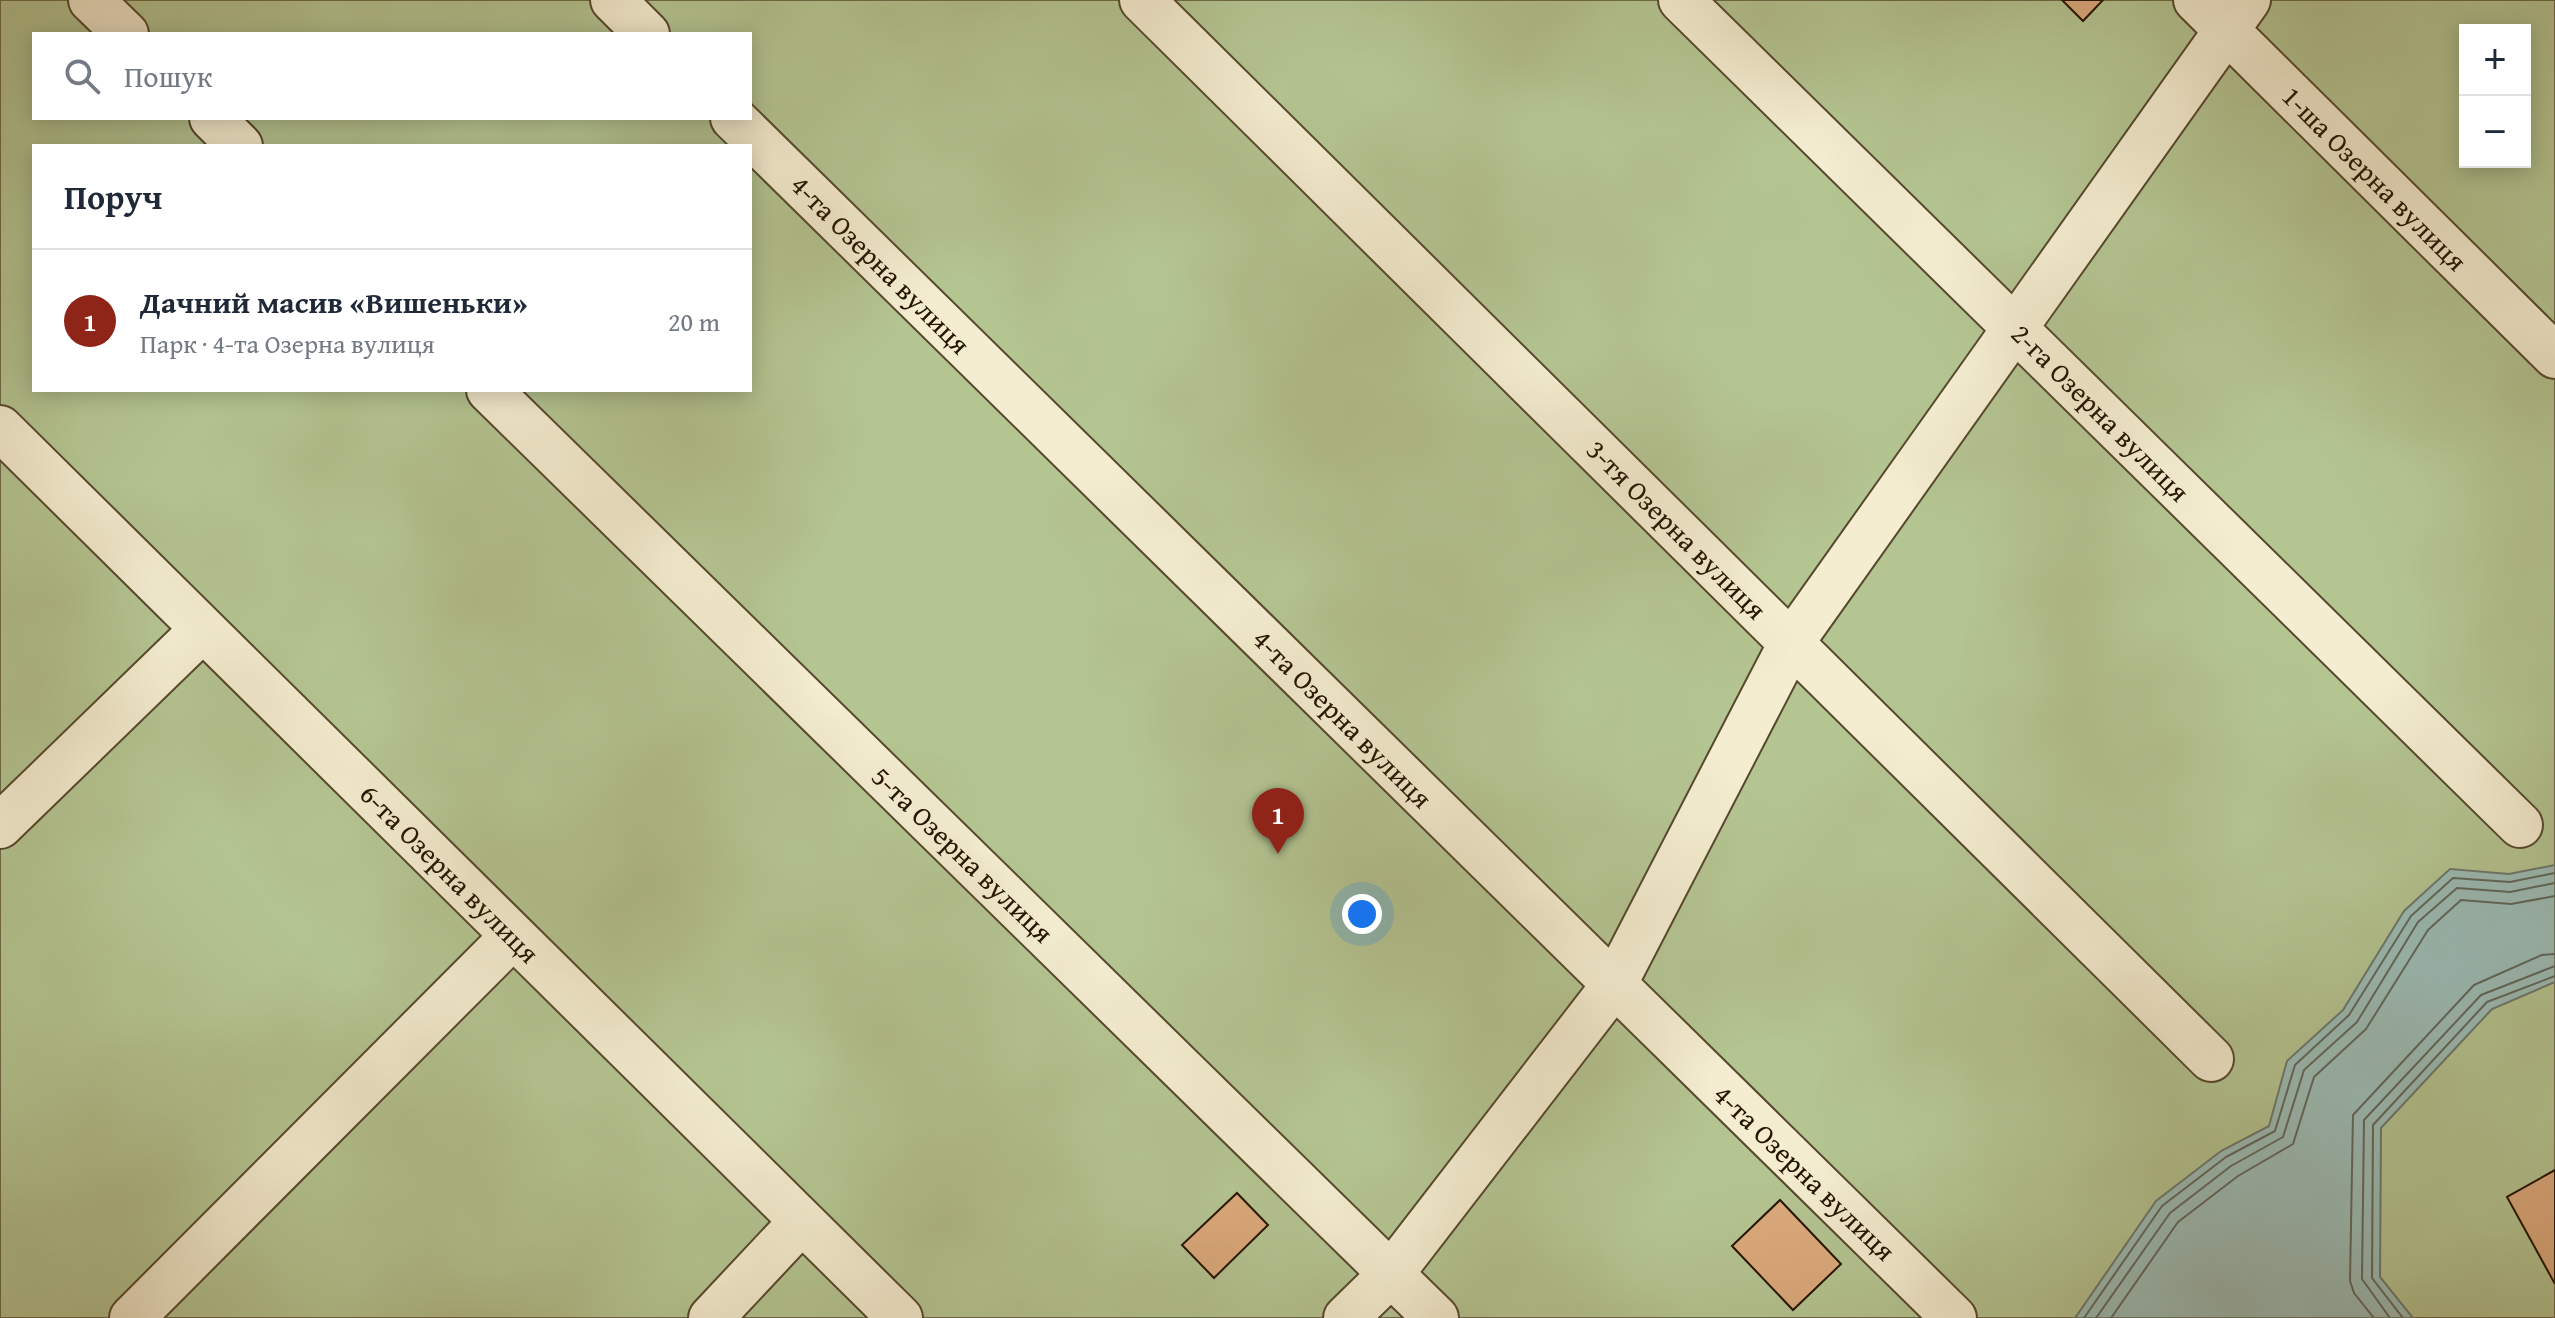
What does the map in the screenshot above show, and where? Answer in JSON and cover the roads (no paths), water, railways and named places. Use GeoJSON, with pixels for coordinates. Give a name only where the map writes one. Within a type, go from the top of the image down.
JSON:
{"type":"FeatureCollection","features":[{"type":"Feature","properties":{"kind":"street"},"geometry":{"type":"LineString","coordinates":[[91,0],[124,32]]}},
{"type":"Feature","properties":{"kind":"street"},"geometry":{"type":"LineString","coordinates":[[613,0],[645,32]]}},
{"type":"Feature","properties":{"kind":"street","name":"3-тя Озерна вулиця"},"geometry":{"type":"LineString","coordinates":[[1142,0],[2211,1059]]}},
{"type":"Feature","properties":{"kind":"street","name":"2-га Озерна вулиця"},"geometry":{"type":"LineString","coordinates":[[1681,0],[2520,825]]}},
{"type":"Feature","properties":{"kind":"street","name":"1-ша Озерна вулиця"},"geometry":{"type":"LineString","coordinates":[[2196,0],[2238,15],[2555,356]]}},
{"type":"Feature","properties":{"kind":"street"},"geometry":{"type":"LineString","coordinates":[[1346,1318],[1391,1274],[1614,985],[1791,643],[2017,330],[2238,15]]}},
{"type":"Feature","properties":{"kind":"street"},"geometry":{"type":"LineString","coordinates":[[214,120],[238,144]]}},
{"type":"Feature","properties":{"kind":"street","name":"4-та Озерна вулиця"},"geometry":{"type":"LineString","coordinates":[[735,120],[1954,1318]]}},
{"type":"Feature","properties":{"kind":"street","name":"5-та Озерна вулиця"},"geometry":{"type":"LineString","coordinates":[[491,392],[1436,1318]]}},
{"type":"Feature","properties":{"kind":"street","name":"6-та Озерна вулиця"},"geometry":{"type":"LineString","coordinates":[[0,428],[900,1318]]}},
{"type":"Feature","properties":{"kind":"street"},"geometry":{"type":"LineString","coordinates":[[0,826],[203,629]]}},
{"type":"Feature","properties":{"kind":"street"},"geometry":{"type":"LineString","coordinates":[[132,1318],[513,936]]}},
{"type":"Feature","properties":{"kind":"street"},"geometry":{"type":"LineString","coordinates":[[711,1318],[802,1221]]}},
{"type":"Feature","properties":{"kind":"water"},"geometry":{"type":"Polygon","coordinates":[[[2555,865],[2555,982],[2492,1009],[2381,1128],[2380,1277],[2413,1318],[2075,1318],[2156,1201],[2221,1151],[2269,1126],[2287,1061],[2343,1010],[2404,911],[2450,869],[2509,874],[2555,865]]]}},
{"type":"Feature","properties":{"kind":"place","name":"Дачний масив «Вишеньки»"},"geometry":{"type":"Point","coordinates":[1278,854]}}]}
